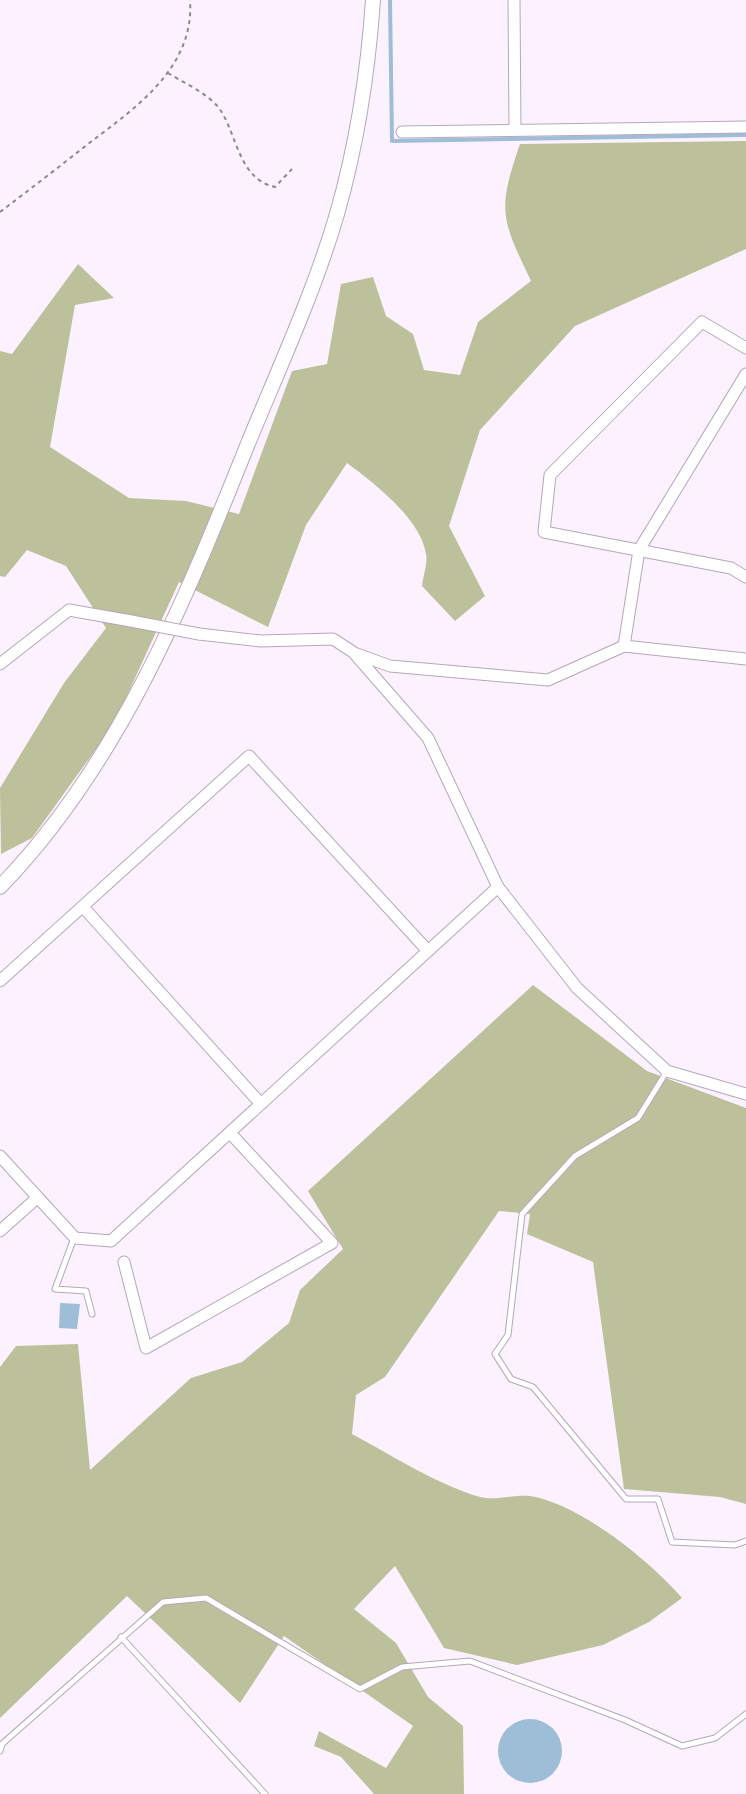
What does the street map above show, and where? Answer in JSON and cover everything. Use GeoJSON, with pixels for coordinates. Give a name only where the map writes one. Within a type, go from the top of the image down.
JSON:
{"type":"FeatureCollection","features":[{"type":"Feature","properties":{"kind":"street"},"geometry":{"type":"LineString","coordinates":[[0,887],[22,864],[111,744],[219,517],[336,216],[359,124],[373,0]]}},
{"type":"Feature","properties":{"kind":"street"},"geometry":{"type":"LineString","coordinates":[[514,0],[515,130]]}},
{"type":"Feature","properties":{"kind":"street"},"geometry":{"type":"LineString","coordinates":[[402,132],[746,127]]}},
{"type":"Feature","properties":{"kind":"street"},"geometry":{"type":"LineString","coordinates":[[746,348],[702,322],[550,475],[544,532],[731,568],[746,577]]}},
{"type":"Feature","properties":{"kind":"street"},"geometry":{"type":"LineString","coordinates":[[624,646],[639,550],[746,374]]}},
{"type":"Feature","properties":{"kind":"street"},"geometry":{"type":"LineString","coordinates":[[0,664],[69,610],[199,634],[261,641],[333,639],[353,652],[390,666],[548,680],[624,646],[746,659]]}},
{"type":"Feature","properties":{"kind":"street"},"geometry":{"type":"LineString","coordinates":[[353,652],[428,738],[498,887],[577,988],[667,1071],[746,1094]]}},
{"type":"Feature","properties":{"kind":"street"},"geometry":{"type":"LineString","coordinates":[[0,981],[249,756],[428,951]]}},
{"type":"Feature","properties":{"kind":"street"},"geometry":{"type":"LineString","coordinates":[[0,1156],[75,1238],[111,1241],[498,887]]}},
{"type":"Feature","properties":{"kind":"street"},"geometry":{"type":"LineString","coordinates":[[83,907],[261,1104]]}},
{"type":"Feature","properties":{"kind":"street"},"geometry":{"type":"LineString","coordinates":[[124,1262],[146,1348],[332,1243],[231,1134]]}},
{"type":"Feature","properties":{"kind":"street"},"geometry":{"type":"LineString","coordinates":[[0,1231],[37,1198]]}},
{"type":"Feature","properties":{"kind":"lane"},"geometry":{"type":"LineString","coordinates":[[667,1071],[638,1118],[575,1156],[522,1214],[508,1335],[495,1354],[511,1379],[533,1387],[626,1499],[658,1499],[672,1542],[735,1545],[746,1541]]}},
{"type":"Feature","properties":{"kind":"lane"},"geometry":{"type":"LineString","coordinates":[[75,1238],[55,1289],[86,1291],[92,1314]]}},
{"type":"Feature","properties":{"kind":"lane"},"geometry":{"type":"LineString","coordinates":[[0,1751],[2,1744],[163,1602],[206,1598],[360,1689],[402,1667],[470,1661],[625,1720],[682,1746],[715,1738],[746,1714]]}},
{"type":"Feature","properties":{"kind":"lane"},"geometry":{"type":"LineString","coordinates":[[121,1637],[265,1794]]}},
{"type":"Feature","properties":{"kind":"path"},"geometry":{"type":"LineString","coordinates":[[0,212],[143,103],[167,72],[184,38],[190,0]]}},
{"type":"Feature","properties":{"kind":"path"},"geometry":{"type":"LineString","coordinates":[[167,72],[211,99],[222,111],[246,164],[267,186],[282,183],[292,169]]}},
{"type":"Feature","properties":{"kind":"green space"},"geometry":{"type":"Polygon","coordinates":[[[746,141],[746,249],[575,326],[480,430],[449,526],[485,596],[455,621],[422,586],[426,558],[415,528],[394,502],[347,463],[306,525],[268,627],[179,582],[114,724],[32,838],[1,854],[0,788],[64,683],[106,628],[66,566],[27,550],[5,577],[0,576],[0,351],[12,354],[78,264],[114,298],[75,305],[50,447],[129,498],[186,501],[239,514],[292,371],[327,364],[341,284],[373,277],[386,316],[413,334],[424,370],[460,375],[478,322],[531,281],[513,242],[506,214],[508,185],[520,144],[746,141]]]}},
{"type":"Feature","properties":{"kind":"green space"},"geometry":{"type":"Polygon","coordinates":[[[533,985],[647,1071],[746,1108],[746,1504],[720,1497],[624,1489],[593,1262],[527,1234],[530,1214],[499,1211],[385,1377],[356,1395],[352,1434],[447,1485],[480,1497],[530,1496],[570,1510],[633,1551],[682,1598],[649,1622],[603,1645],[517,1665],[444,1648],[395,1566],[354,1609],[396,1643],[428,1697],[463,1726],[464,1794],[374,1794],[341,1757],[314,1746],[319,1731],[386,1768],[413,1726],[284,1636],[240,1703],[127,1596],[0,1718],[0,1367],[16,1346],[78,1344],[90,1470],[191,1378],[242,1362],[289,1323],[300,1290],[343,1249],[308,1191],[533,985]]]}},
{"type":"Feature","properties":{"kind":"water"},"geometry":{"type":"Polygon","coordinates":[[[60,1303],[80,1304],[77,1329],[59,1328],[60,1303]]]}},
{"type":"Feature","properties":{"kind":"water"},"geometry":{"type":"Polygon","coordinates":[[[524,1719],[536,1719],[553,1728],[560,1739],[560,1763],[553,1774],[536,1783],[524,1783],[512,1778],[503,1769],[498,1757],[498,1745],[503,1733],[512,1724],[524,1719]]]}},
{"type":"Feature","properties":{"kind":"waterway"},"geometry":{"type":"LineString","coordinates":[[390,0],[392,141],[746,135]]}}]}
